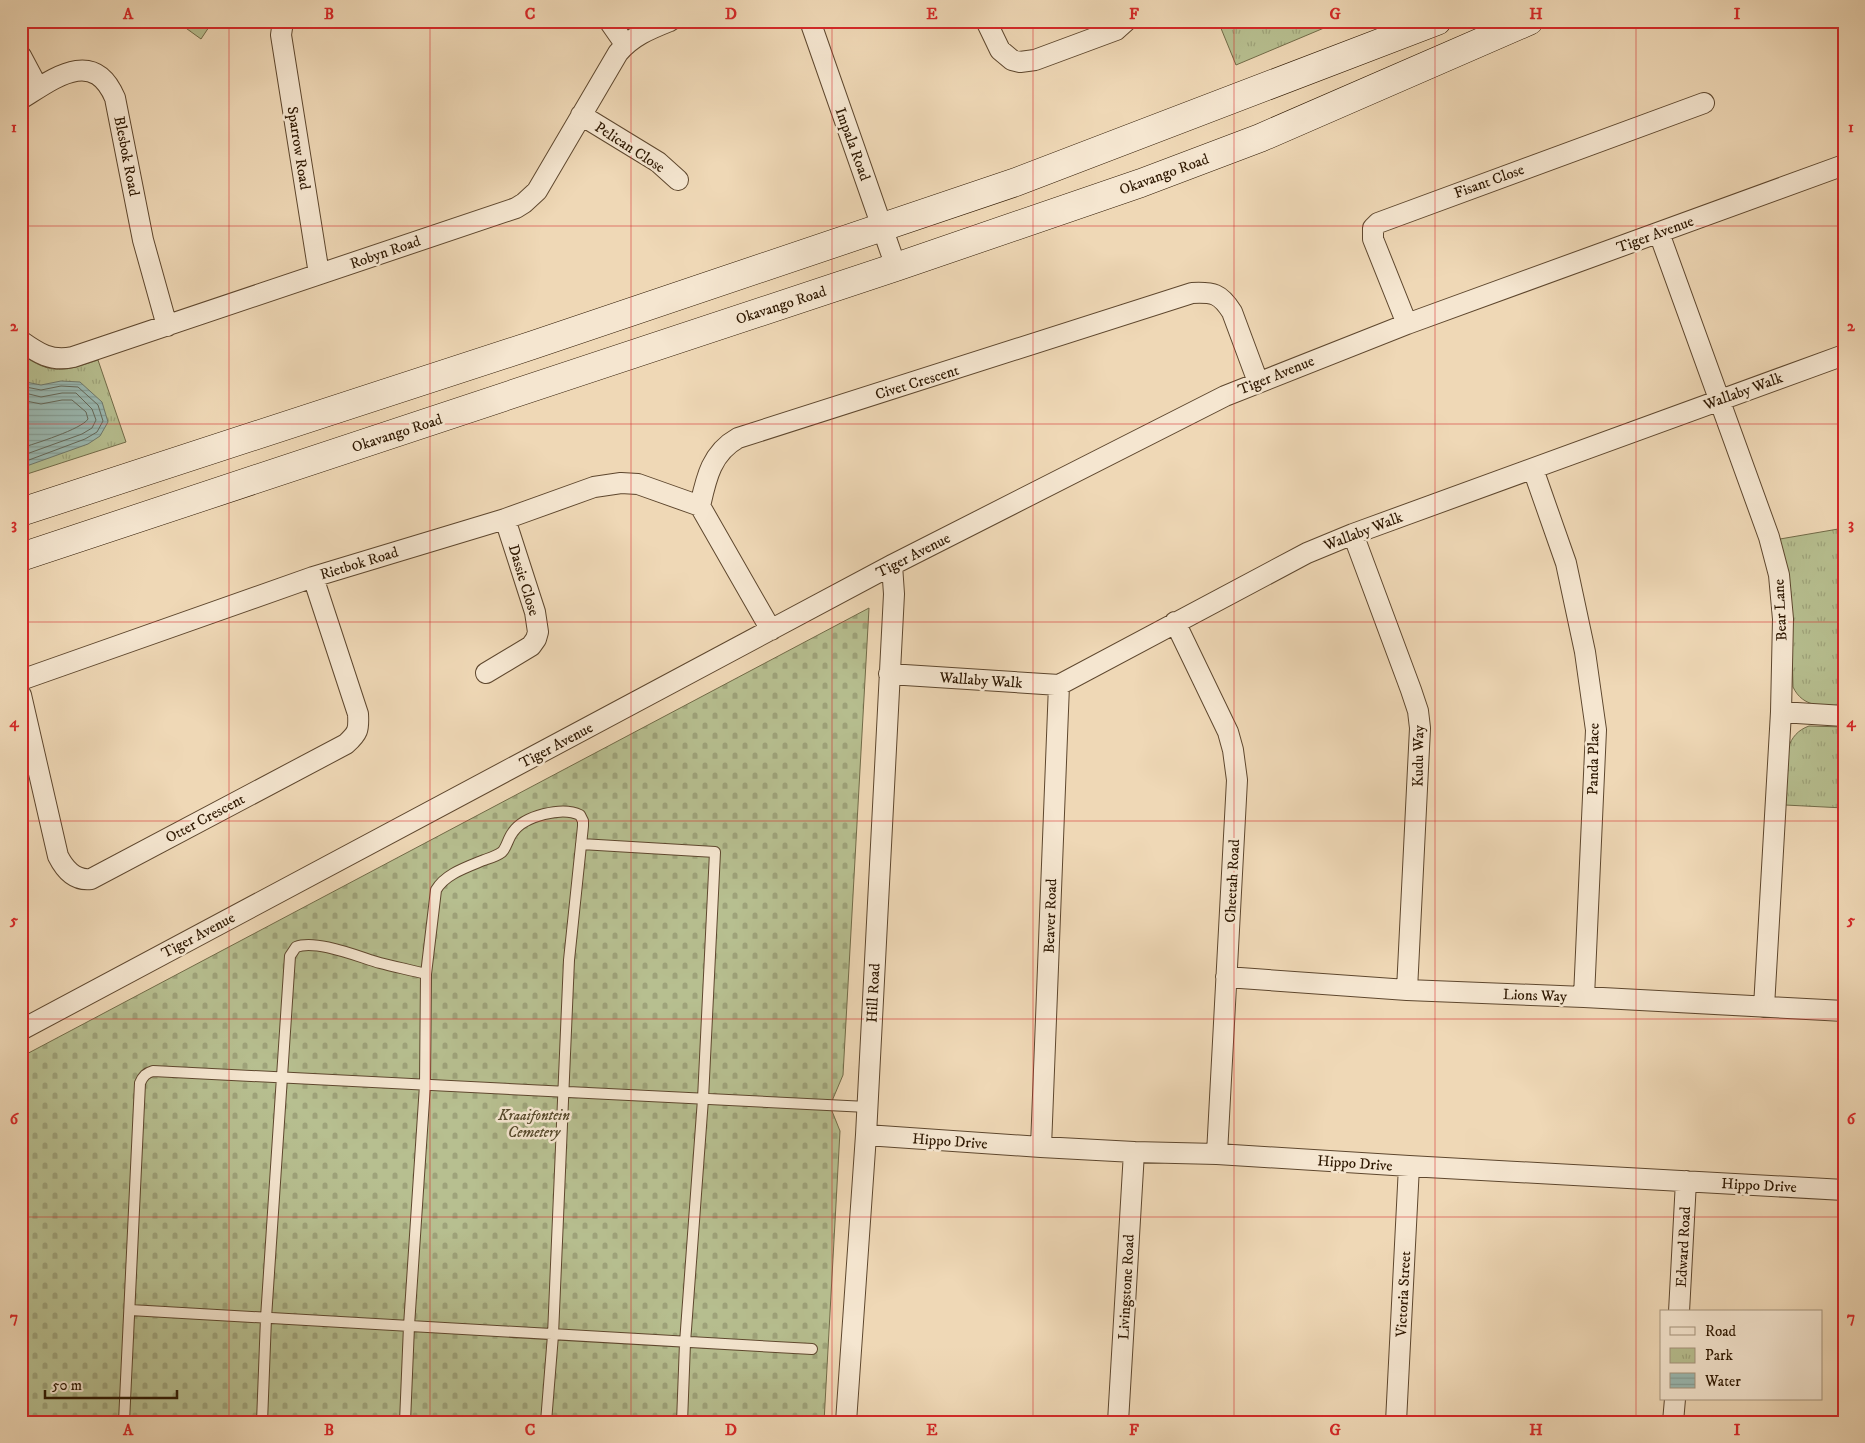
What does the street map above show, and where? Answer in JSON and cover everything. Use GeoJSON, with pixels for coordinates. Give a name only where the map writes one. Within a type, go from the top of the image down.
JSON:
{"type":"FeatureCollection","features":[{"type":"Feature","properties":{"kind":"main road"},"geometry":{"type":"LineString","coordinates":[[21,512],[533,345],[1016,182],[1437,21]]}},
{"type":"Feature","properties":{"kind":"main road","name":"Okavango Road"},"geometry":{"type":"LineString","coordinates":[[21,557],[896,267],[1141,183],[1260,138],[1529,21]]}},
{"type":"Feature","properties":{"kind":"street","name":"Sparrow Road"},"geometry":{"type":"LineString","coordinates":[[283,21],[281,35],[319,274]]}},
{"type":"Feature","properties":{"kind":"street"},"geometry":{"type":"LineString","coordinates":[[609,21],[625,44]]}},
{"type":"Feature","properties":{"kind":"street","name":"Robyn Road"},"geometry":{"type":"LineString","coordinates":[[21,341],[47,357],[64,359],[507,211],[524,203],[537,190],[613,60],[625,44],[640,34],[670,21]]}},
{"type":"Feature","properties":{"kind":"street","name":"Impala Road"},"geometry":{"type":"LineString","coordinates":[[810,21],[896,267]]}},
{"type":"Feature","properties":{"kind":"street"},"geometry":{"type":"LineString","coordinates":[[986,21],[996,44],[1005,56],[1012,60],[1028,62],[1116,30],[1126,21]]}},
{"type":"Feature","properties":{"kind":"street"},"geometry":{"type":"LineString","coordinates":[[21,56],[38,88]]}},
{"type":"Feature","properties":{"kind":"street","name":"Blesbok Road"},"geometry":{"type":"LineString","coordinates":[[21,99],[62,74],[77,70],[100,77],[112,89],[143,240],[167,326]]}},
{"type":"Feature","properties":{"kind":"street","name":"Fisant Close"},"geometry":{"type":"LineString","coordinates":[[1407,324],[1373,239],[1373,228],[1378,223],[1704,102]]}},
{"type":"Feature","properties":{"kind":"street","name":"Pelican Close"},"geometry":{"type":"LineString","coordinates":[[581,115],[658,162],[678,180]]}},
{"type":"Feature","properties":{"kind":"street","name":"Tiger Avenue"},"geometry":{"type":"LineString","coordinates":[[21,1030],[892,565],[1224,396],[1407,324],[1844,165]]}},
{"type":"Feature","properties":{"kind":"street","name":"Bear Lane"},"geometry":{"type":"LineString","coordinates":[[1659,233],[1769,537],[1779,575],[1783,619],[1781,712],[1764,1007]]}},
{"type":"Feature","properties":{"kind":"street","name":"Civet Crescent"},"geometry":{"type":"LineString","coordinates":[[700,506],[706,480],[720,450],[738,438],[1192,294],[1208,292],[1218,295],[1226,302],[1232,312],[1258,382]]}},
{"type":"Feature","properties":{"kind":"street","name":"Wallaby Walk"},"geometry":{"type":"LineString","coordinates":[[889,674],[1059,685],[1307,553],[1353,534],[1844,355]]}},
{"type":"Feature","properties":{"kind":"street","name":"Panda Place"},"geometry":{"type":"LineString","coordinates":[[1533,469],[1566,563],[1585,652],[1596,730],[1584,997]]}},
{"type":"Feature","properties":{"kind":"street","name":"Rietbok Road"},"geometry":{"type":"LineString","coordinates":[[21,680],[313,577],[505,520],[594,488],[621,483],[638,484],[700,506]]}},
{"type":"Feature","properties":{"kind":"street"},"geometry":{"type":"LineString","coordinates":[[700,506],[771,630]]}},
{"type":"Feature","properties":{"kind":"street","name":"Dassie Close"},"geometry":{"type":"LineString","coordinates":[[486,673],[531,646],[538,632],[536,612],[505,520]]}},
{"type":"Feature","properties":{"kind":"street","name":"Kudu Way"},"geometry":{"type":"LineString","coordinates":[[1353,534],[1412,690],[1418,711],[1420,728],[1407,990]]}},
{"type":"Feature","properties":{"kind":"street","name":"Hill Road"},"geometry":{"type":"LineString","coordinates":[[846,1422],[866,1135],[894,594],[892,565]]}},
{"type":"Feature","properties":{"kind":"street","name":"Otter Crescent"},"geometry":{"type":"LineString","coordinates":[[21,695],[58,856],[66,869],[79,879],[91,879],[346,744],[356,734],[359,727],[358,714],[313,577]]}},
{"type":"Feature","properties":{"kind":"street","name":"Cheetah Road"},"geometry":{"type":"LineString","coordinates":[[1175,622],[1228,732],[1236,764],[1237,780],[1216,1154]]}},
{"type":"Feature","properties":{"kind":"street","name":"Beaver Road"},"geometry":{"type":"LineString","coordinates":[[1041,1148],[1059,685]]}},
{"type":"Feature","properties":{"kind":"street"},"geometry":{"type":"LineString","coordinates":[[1781,712],[1844,716]]}},
{"type":"Feature","properties":{"kind":"street","name":"Lions Way"},"geometry":{"type":"LineString","coordinates":[[1226,977],[1407,990],[1584,997],[1844,1011]]}},
{"type":"Feature","properties":{"kind":"street","name":"Hippo Drive"},"geometry":{"type":"LineString","coordinates":[[866,1135],[1041,1148],[1216,1154],[1844,1190]]}},
{"type":"Feature","properties":{"kind":"street","name":"Livingstone Road"},"geometry":{"type":"LineString","coordinates":[[1118,1422],[1134,1152]]}},
{"type":"Feature","properties":{"kind":"street","name":"Victoria Street"},"geometry":{"type":"LineString","coordinates":[[1396,1422],[1409,1166]]}},
{"type":"Feature","properties":{"kind":"street","name":"Edward Road"},"geometry":{"type":"LineString","coordinates":[[1679,1310],[1686,1181]]}},
{"type":"Feature","properties":{"kind":"street"},"geometry":{"type":"LineString","coordinates":[[1673,1422],[1675,1400]]}},
{"type":"Feature","properties":{"kind":"lane"},"geometry":{"type":"LineString","coordinates":[[405,1422],[409,1326],[425,1085],[426,974],[436,890],[440,883],[466,867],[502,852],[511,834],[523,822],[557,812],[571,812],[580,815],[583,821],[568,960],[553,1335],[546,1422]]}},
{"type":"Feature","properties":{"kind":"lane"},"geometry":{"type":"LineString","coordinates":[[581,844],[715,852],[703,1099],[685,1343],[682,1422]]}},
{"type":"Feature","properties":{"kind":"lane"},"geometry":{"type":"LineString","coordinates":[[262,1422],[266,1318],[290,956],[296,947],[310,945],[347,952],[379,963],[426,974]]}},
{"type":"Feature","properties":{"kind":"lane"},"geometry":{"type":"LineString","coordinates":[[124,1422],[140,1083],[143,1076],[152,1071],[867,1107]]}},
{"type":"Feature","properties":{"kind":"lane"},"geometry":{"type":"LineString","coordinates":[[130,1310],[812,1349]]}},
{"type":"Feature","properties":{"kind":"green space"},"geometry":{"type":"Polygon","coordinates":[[[176,21],[213,21],[201,39],[176,21]]]}},
{"type":"Feature","properties":{"kind":"green space"},"geometry":{"type":"Polygon","coordinates":[[[1218,21],[1319,21],[1324,28],[1236,65],[1218,21]]]}},
{"type":"Feature","properties":{"kind":"green space"},"geometry":{"type":"Polygon","coordinates":[[[21,354],[41,366],[59,369],[76,367],[98,360],[126,442],[21,476],[21,354]]]}},
{"type":"Feature","properties":{"kind":"green space"},"geometry":{"type":"Polygon","coordinates":[[[1844,528],[1844,707],[1821,706],[1802,699],[1793,687],[1791,607],[1780,539],[1844,528]]]}},
{"type":"Feature","properties":{"kind":"green space","name":"Kraaifontein Cemetery"},"geometry":{"type":"Polygon","coordinates":[[[869,608],[843,1075],[832,1101],[832,1111],[840,1131],[824,1422],[21,1422],[21,1057],[869,608]]]}},
{"type":"Feature","properties":{"kind":"green space"},"geometry":{"type":"Polygon","coordinates":[[[1809,726],[1844,727],[1844,808],[1785,805],[1788,748],[1796,734],[1809,726]]]}},
{"type":"Feature","properties":{"kind":"water"},"geometry":{"type":"Polygon","coordinates":[[[21,381],[41,385],[61,381],[80,382],[102,402],[108,422],[100,436],[88,444],[21,468],[21,381]]]}}]}
